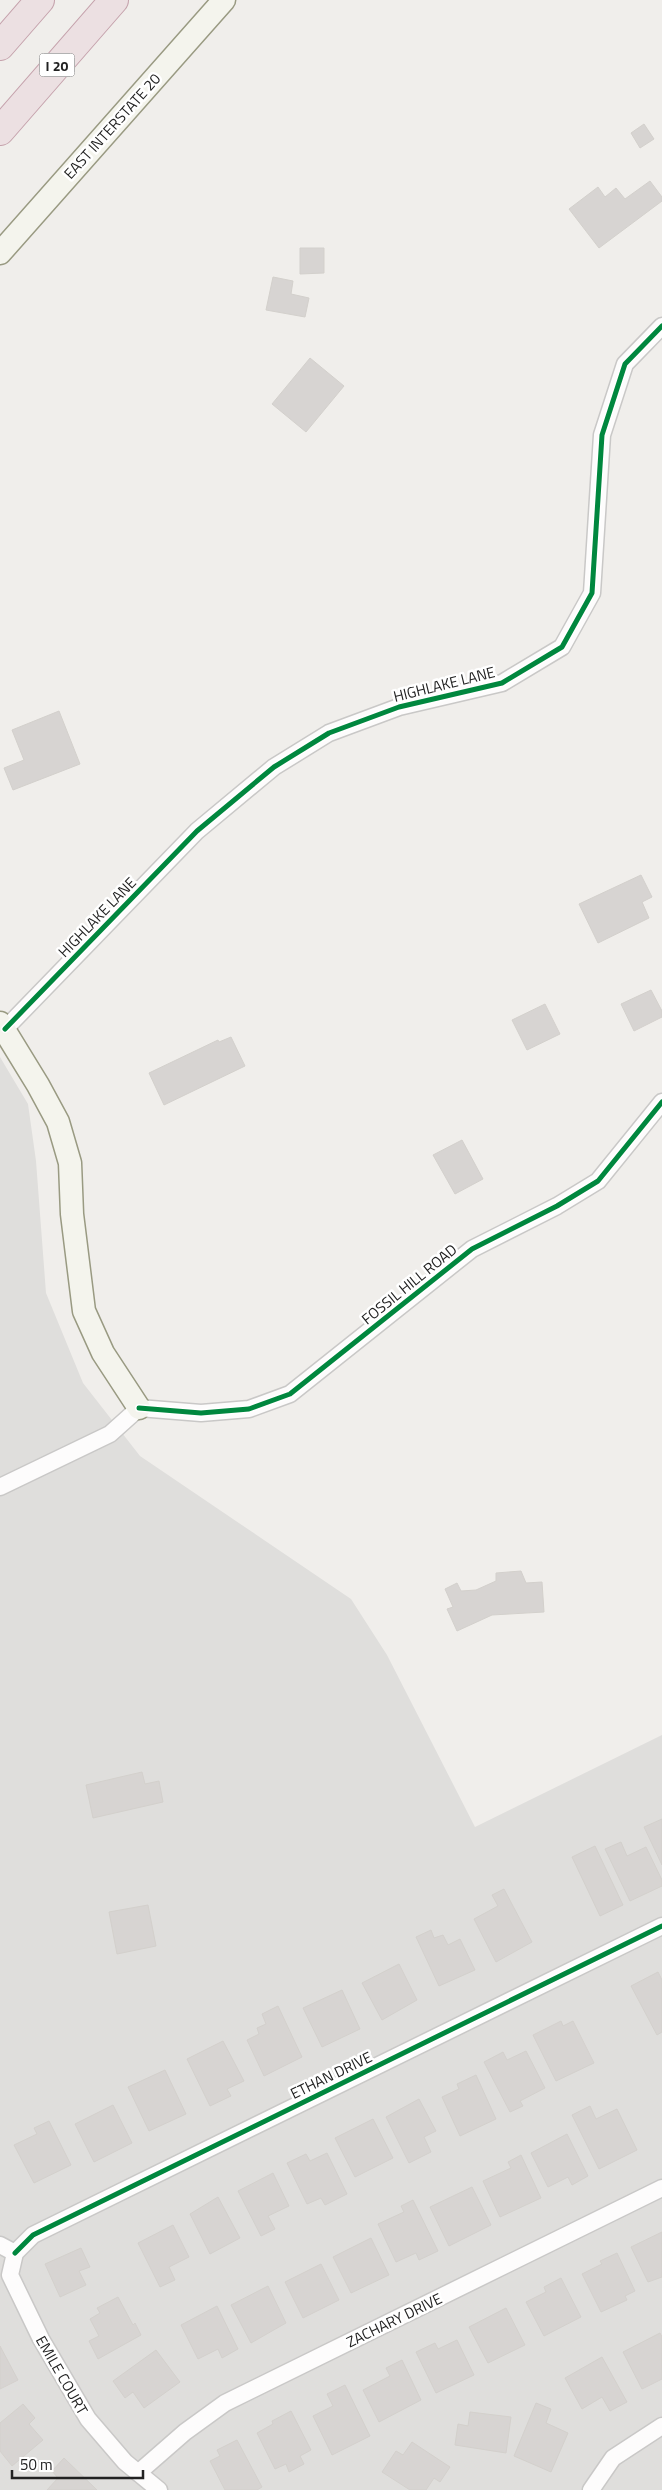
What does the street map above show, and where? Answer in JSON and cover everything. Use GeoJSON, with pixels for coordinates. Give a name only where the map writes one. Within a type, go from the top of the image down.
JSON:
{"type":"FeatureCollection","features":[{"type":"Feature","properties":{"kind":"highway"},"geometry":{"type":"LineString","coordinates":[[0,46],[40,0]]}},
{"type":"Feature","properties":{"kind":"highway","name":"I 20"},"geometry":{"type":"LineString","coordinates":[[0,130],[114,0]]}},
{"type":"Feature","properties":{"kind":"street","name":"EAST INTERSTATE 20"},"geometry":{"type":"LineString","coordinates":[[0,253],[224,0]]}},
{"type":"Feature","properties":{"kind":"street","name":"HIGHLAKE LANE"},"geometry":{"type":"LineString","coordinates":[[3,1026],[197,831],[274,767],[329,733],[399,707],[502,684],[562,647],[592,592],[602,435],[625,364],[662,326]]}},
{"type":"Feature","properties":{"kind":"street"},"geometry":{"type":"LineString","coordinates":[[0,1487],[110,1434],[139,1408],[103,1353],[84,1310],[72,1214],[70,1163],[58,1122],[3,1026]]}},
{"type":"Feature","properties":{"kind":"street","name":"FOSSIL HILL ROAD"},"geometry":{"type":"LineString","coordinates":[[139,1408],[201,1413],[249,1409],[290,1394],[472,1249],[557,1206],[598,1181],[662,1102]]}},
{"type":"Feature","properties":{"kind":"street","name":"ETHAN DRIVE"},"geometry":{"type":"LineString","coordinates":[[15,2253],[33,2235],[662,1926]]}},
{"type":"Feature","properties":{"kind":"street","name":"ZACHARY DRIVE"},"geometry":{"type":"LineString","coordinates":[[138,2473],[185,2432],[225,2403],[662,2188]]}},
{"type":"Feature","properties":{"kind":"street"},"geometry":{"type":"LineString","coordinates":[[0,2245],[15,2253]]}},
{"type":"Feature","properties":{"kind":"street","name":"EMILE COURT"},"geometry":{"type":"LineString","coordinates":[[15,2253],[10,2275],[41,2339],[88,2419],[125,2462],[159,2490]]}},
{"type":"Feature","properties":{"kind":"street"},"geometry":{"type":"LineString","coordinates":[[591,2490],[613,2458],[662,2426]]}},
{"type":"Feature","properties":{"kind":"shaded area"},"geometry":{"type":"Polygon","coordinates":[[[0,1057],[28,1104],[36,1161],[46,1293],[83,1383],[140,1456],[351,1599],[387,1655],[475,1827],[662,1735],[662,2490],[0,2490],[0,1057]]]}},
{"type":"Feature","properties":{"kind":"building"},"geometry":{"type":"Polygon","coordinates":[[[644,124],[654,139],[640,148],[631,133],[644,124]]]}},
{"type":"Feature","properties":{"kind":"building"},"geometry":{"type":"Polygon","coordinates":[[[650,181],[662,197],[662,201],[599,248],[569,209],[598,187],[605,197],[616,188],[625,199],[650,181]]]}},
{"type":"Feature","properties":{"kind":"building"},"geometry":{"type":"Polygon","coordinates":[[[300,248],[324,248],[324,273],[300,274],[300,248]]]}},
{"type":"Feature","properties":{"kind":"building"},"geometry":{"type":"Polygon","coordinates":[[[273,277],[293,281],[291,294],[309,298],[305,317],[266,310],[273,277]]]}},
{"type":"Feature","properties":{"kind":"building"},"geometry":{"type":"Polygon","coordinates":[[[310,358],[344,386],[306,432],[272,404],[310,358]]]}},
{"type":"Feature","properties":{"kind":"building"},"geometry":{"type":"Polygon","coordinates":[[[59,711],[80,764],[13,790],[4,768],[24,760],[12,730],[59,711]]]}},
{"type":"Feature","properties":{"kind":"building"},"geometry":{"type":"Polygon","coordinates":[[[641,875],[652,897],[642,902],[649,918],[598,943],[579,904],[641,875]]]}},
{"type":"Feature","properties":{"kind":"building"},"geometry":{"type":"Polygon","coordinates":[[[651,990],[662,1011],[662,1017],[634,1031],[621,1004],[651,990]]]}},
{"type":"Feature","properties":{"kind":"building"},"geometry":{"type":"Polygon","coordinates":[[[545,1004],[560,1034],[527,1050],[512,1020],[545,1004]]]}},
{"type":"Feature","properties":{"kind":"building"},"geometry":{"type":"Polygon","coordinates":[[[231,1037],[245,1066],[164,1105],[149,1073],[218,1040],[219,1042],[231,1037]]]}},
{"type":"Feature","properties":{"kind":"building"},"geometry":{"type":"Polygon","coordinates":[[[462,1140],[483,1179],[455,1194],[433,1155],[462,1140]]]}},
{"type":"Feature","properties":{"kind":"building"},"geometry":{"type":"Polygon","coordinates":[[[521,1571],[526,1583],[542,1582],[544,1612],[492,1615],[457,1631],[447,1609],[453,1607],[445,1589],[457,1583],[461,1591],[476,1590],[496,1581],[496,1573],[521,1571]]]}},
{"type":"Feature","properties":{"kind":"building"},"geometry":{"type":"Polygon","coordinates":[[[142,1772],[145,1784],[159,1781],[163,1802],[93,1818],[86,1785],[142,1772]]]}},
{"type":"Feature","properties":{"kind":"building"},"geometry":{"type":"Polygon","coordinates":[[[662,1819],[662,1865],[644,1827],[662,1819]]]}},
{"type":"Feature","properties":{"kind":"building"},"geometry":{"type":"Polygon","coordinates":[[[621,1842],[627,1856],[646,1847],[662,1880],[662,1886],[630,1901],[605,1849],[621,1842]]]}},
{"type":"Feature","properties":{"kind":"building"},"geometry":{"type":"Polygon","coordinates":[[[595,1846],[623,1905],[600,1916],[572,1857],[595,1846]]]}},
{"type":"Feature","properties":{"kind":"building"},"geometry":{"type":"Polygon","coordinates":[[[504,1889],[532,1942],[496,1962],[474,1919],[498,1906],[492,1895],[504,1889]]]}},
{"type":"Feature","properties":{"kind":"building"},"geometry":{"type":"Polygon","coordinates":[[[148,1905],[156,1946],[117,1954],[109,1912],[148,1905]]]}},
{"type":"Feature","properties":{"kind":"building"},"geometry":{"type":"Polygon","coordinates":[[[431,1930],[434,1938],[443,1935],[448,1945],[460,1939],[475,1970],[439,1986],[416,1937],[431,1930]]]}},
{"type":"Feature","properties":{"kind":"building"},"geometry":{"type":"Polygon","coordinates":[[[399,1964],[417,2000],[382,2020],[362,1983],[399,1964]]]}},
{"type":"Feature","properties":{"kind":"building"},"geometry":{"type":"Polygon","coordinates":[[[658,1972],[662,1980],[662,2032],[657,2035],[631,1986],[658,1972]]]}},
{"type":"Feature","properties":{"kind":"building"},"geometry":{"type":"Polygon","coordinates":[[[342,1990],[360,2029],[322,2047],[303,2008],[342,1990]]]}},
{"type":"Feature","properties":{"kind":"building"},"geometry":{"type":"Polygon","coordinates":[[[278,2006],[302,2057],[264,2076],[247,2040],[259,2034],[257,2028],[266,2024],[262,2014],[278,2006]]]}},
{"type":"Feature","properties":{"kind":"building"},"geometry":{"type":"Polygon","coordinates":[[[561,2021],[563,2026],[573,2021],[594,2063],[556,2081],[533,2035],[561,2021]]]}},
{"type":"Feature","properties":{"kind":"building"},"geometry":{"type":"Polygon","coordinates":[[[223,2041],[244,2081],[227,2089],[231,2096],[210,2106],[187,2059],[223,2041]]]}},
{"type":"Feature","properties":{"kind":"building"},"geometry":{"type":"Polygon","coordinates":[[[526,2051],[545,2088],[520,2101],[523,2106],[510,2112],[484,2062],[503,2052],[507,2060],[526,2051]]]}},
{"type":"Feature","properties":{"kind":"building"},"geometry":{"type":"Polygon","coordinates":[[[165,2070],[186,2114],[149,2131],[128,2087],[165,2070]]]}},
{"type":"Feature","properties":{"kind":"building"},"geometry":{"type":"Polygon","coordinates":[[[476,2075],[496,2119],[460,2136],[442,2097],[459,2089],[457,2084],[476,2075]]]}},
{"type":"Feature","properties":{"kind":"building"},"geometry":{"type":"Polygon","coordinates":[[[419,2099],[436,2131],[424,2137],[431,2152],[409,2163],[386,2117],[419,2099]]]}},
{"type":"Feature","properties":{"kind":"building"},"geometry":{"type":"Polygon","coordinates":[[[113,2105],[132,2143],[94,2162],[75,2124],[113,2105]]]}},
{"type":"Feature","properties":{"kind":"building"},"geometry":{"type":"Polygon","coordinates":[[[590,2106],[596,2119],[617,2109],[637,2150],[599,2169],[572,2115],[590,2106]]]}},
{"type":"Feature","properties":{"kind":"building"},"geometry":{"type":"Polygon","coordinates":[[[373,2119],[393,2158],[355,2177],[335,2138],[373,2119]]]}},
{"type":"Feature","properties":{"kind":"building"},"geometry":{"type":"Polygon","coordinates":[[[49,2121],[71,2165],[34,2183],[14,2145],[37,2134],[34,2128],[49,2121]]]}},
{"type":"Feature","properties":{"kind":"building"},"geometry":{"type":"Polygon","coordinates":[[[567,2134],[588,2176],[572,2185],[568,2177],[548,2187],[531,2153],[567,2134]]]}},
{"type":"Feature","properties":{"kind":"building"},"geometry":{"type":"Polygon","coordinates":[[[327,2153],[347,2194],[325,2205],[321,2198],[307,2204],[287,2163],[306,2154],[310,2161],[327,2153]]]}},
{"type":"Feature","properties":{"kind":"building"},"geometry":{"type":"Polygon","coordinates":[[[521,2155],[541,2198],[500,2217],[483,2181],[511,2168],[508,2162],[521,2155]]]}},
{"type":"Feature","properties":{"kind":"building"},"geometry":{"type":"Polygon","coordinates":[[[273,2173],[289,2206],[268,2216],[275,2229],[261,2236],[238,2191],[273,2173]]]}},
{"type":"Feature","properties":{"kind":"building"},"geometry":{"type":"Polygon","coordinates":[[[472,2187],[491,2225],[449,2246],[430,2207],[472,2187]]]}},
{"type":"Feature","properties":{"kind":"building"},"geometry":{"type":"Polygon","coordinates":[[[218,2197],[240,2238],[210,2254],[190,2214],[218,2197]]]}},
{"type":"Feature","properties":{"kind":"building"},"geometry":{"type":"Polygon","coordinates":[[[413,2200],[438,2251],[419,2260],[416,2253],[396,2262],[378,2224],[404,2212],[401,2206],[413,2200]]]}},
{"type":"Feature","properties":{"kind":"building"},"geometry":{"type":"Polygon","coordinates":[[[173,2225],[189,2257],[169,2267],[175,2280],[160,2287],[138,2243],[173,2225]]]}},
{"type":"Feature","properties":{"kind":"building"},"geometry":{"type":"Polygon","coordinates":[[[662,2232],[662,2277],[648,2282],[631,2247],[662,2232]]]}},
{"type":"Feature","properties":{"kind":"building"},"geometry":{"type":"Polygon","coordinates":[[[371,2238],[389,2275],[351,2293],[333,2257],[371,2238]]]}},
{"type":"Feature","properties":{"kind":"building"},"geometry":{"type":"Polygon","coordinates":[[[81,2248],[90,2267],[79,2271],[86,2285],[60,2297],[45,2264],[81,2248]]]}},
{"type":"Feature","properties":{"kind":"building"},"geometry":{"type":"Polygon","coordinates":[[[617,2253],[635,2291],[625,2296],[627,2300],[601,2312],[582,2274],[602,2264],[600,2261],[617,2253]]]}},
{"type":"Feature","properties":{"kind":"building"},"geometry":{"type":"Polygon","coordinates":[[[321,2264],[339,2300],[303,2318],[285,2282],[321,2264]]]}},
{"type":"Feature","properties":{"kind":"building"},"geometry":{"type":"Polygon","coordinates":[[[561,2278],[581,2317],[544,2336],[526,2302],[546,2292],[544,2287],[561,2278]]]}},
{"type":"Feature","properties":{"kind":"building"},"geometry":{"type":"Polygon","coordinates":[[[268,2286],[286,2323],[251,2343],[231,2305],[268,2286]]]}},
{"type":"Feature","properties":{"kind":"building"},"geometry":{"type":"Polygon","coordinates":[[[118,2297],[133,2325],[135,2323],[141,2335],[98,2359],[89,2341],[99,2336],[90,2319],[100,2313],[97,2308],[118,2297]]]}},
{"type":"Feature","properties":{"kind":"building"},"geometry":{"type":"Polygon","coordinates":[[[217,2306],[238,2349],[222,2358],[218,2349],[198,2359],[181,2325],[217,2306]]]}},
{"type":"Feature","properties":{"kind":"building"},"geometry":{"type":"Polygon","coordinates":[[[506,2308],[525,2345],[488,2363],[469,2327],[506,2308]]]}},
{"type":"Feature","properties":{"kind":"building"},"geometry":{"type":"Polygon","coordinates":[[[660,2333],[662,2337],[662,2379],[642,2389],[623,2352],[660,2333]]]}},
{"type":"Feature","properties":{"kind":"building"},"geometry":{"type":"Polygon","coordinates":[[[457,2340],[474,2375],[436,2393],[416,2352],[435,2343],[438,2349],[457,2340]]]}},
{"type":"Feature","properties":{"kind":"building"},"geometry":{"type":"Polygon","coordinates":[[[0,2346],[18,2380],[0,2389],[0,2346]]]}},
{"type":"Feature","properties":{"kind":"building"},"geometry":{"type":"Polygon","coordinates":[[[156,2350],[180,2382],[144,2408],[133,2392],[125,2398],[113,2381],[156,2350]]]}},
{"type":"Feature","properties":{"kind":"building"},"geometry":{"type":"Polygon","coordinates":[[[602,2357],[627,2402],[610,2411],[602,2397],[582,2409],[565,2378],[602,2357]]]}},
{"type":"Feature","properties":{"kind":"building"},"geometry":{"type":"Polygon","coordinates":[[[402,2360],[421,2400],[379,2422],[363,2390],[390,2376],[386,2368],[402,2360]]]}},
{"type":"Feature","properties":{"kind":"building"},"geometry":{"type":"Polygon","coordinates":[[[345,2385],[370,2436],[332,2455],[313,2416],[333,2406],[327,2394],[345,2385]]]}},
{"type":"Feature","properties":{"kind":"building"},"geometry":{"type":"Polygon","coordinates":[[[536,2403],[551,2409],[546,2423],[568,2433],[551,2472],[514,2456],[536,2403]]]}},
{"type":"Feature","properties":{"kind":"building"},"geometry":{"type":"Polygon","coordinates":[[[23,2404],[35,2418],[29,2424],[43,2440],[12,2466],[0,2451],[0,2423],[23,2404]]]}},
{"type":"Feature","properties":{"kind":"building"},"geometry":{"type":"Polygon","coordinates":[[[291,2411],[311,2450],[300,2456],[304,2464],[289,2472],[286,2464],[275,2469],[257,2433],[273,2424],[272,2421],[291,2411]]]}},
{"type":"Feature","properties":{"kind":"building"},"geometry":{"type":"Polygon","coordinates":[[[470,2412],[511,2417],[506,2453],[455,2445],[458,2424],[468,2426],[470,2412]]]}},
{"type":"Feature","properties":{"kind":"building"},"geometry":{"type":"Polygon","coordinates":[[[237,2440],[262,2487],[257,2490],[225,2490],[210,2461],[220,2456],[217,2450],[237,2440]]]}},
{"type":"Feature","properties":{"kind":"building"},"geometry":{"type":"Polygon","coordinates":[[[412,2442],[450,2467],[440,2482],[434,2478],[426,2490],[410,2490],[382,2472],[396,2451],[403,2455],[412,2442]]]}},
{"type":"Feature","properties":{"kind":"building"},"geometry":{"type":"Polygon","coordinates":[[[64,2458],[97,2490],[47,2490],[58,2478],[52,2471],[64,2458]]]}},
{"type":"Feature","properties":{"kind":"cycle path"},"geometry":{"type":"LineString","coordinates":[[5,1029],[197,831],[274,767],[329,733],[399,707],[502,683],[562,647],[592,593],[602,435],[625,364],[662,326]]}},
{"type":"Feature","properties":{"kind":"cycle path"},"geometry":{"type":"LineString","coordinates":[[139,1408],[201,1413],[249,1409],[290,1394],[472,1249],[557,1206],[598,1181],[662,1102]]}},
{"type":"Feature","properties":{"kind":"cycle path"},"geometry":{"type":"LineString","coordinates":[[15,2253],[33,2235],[662,1926]]}}]}
